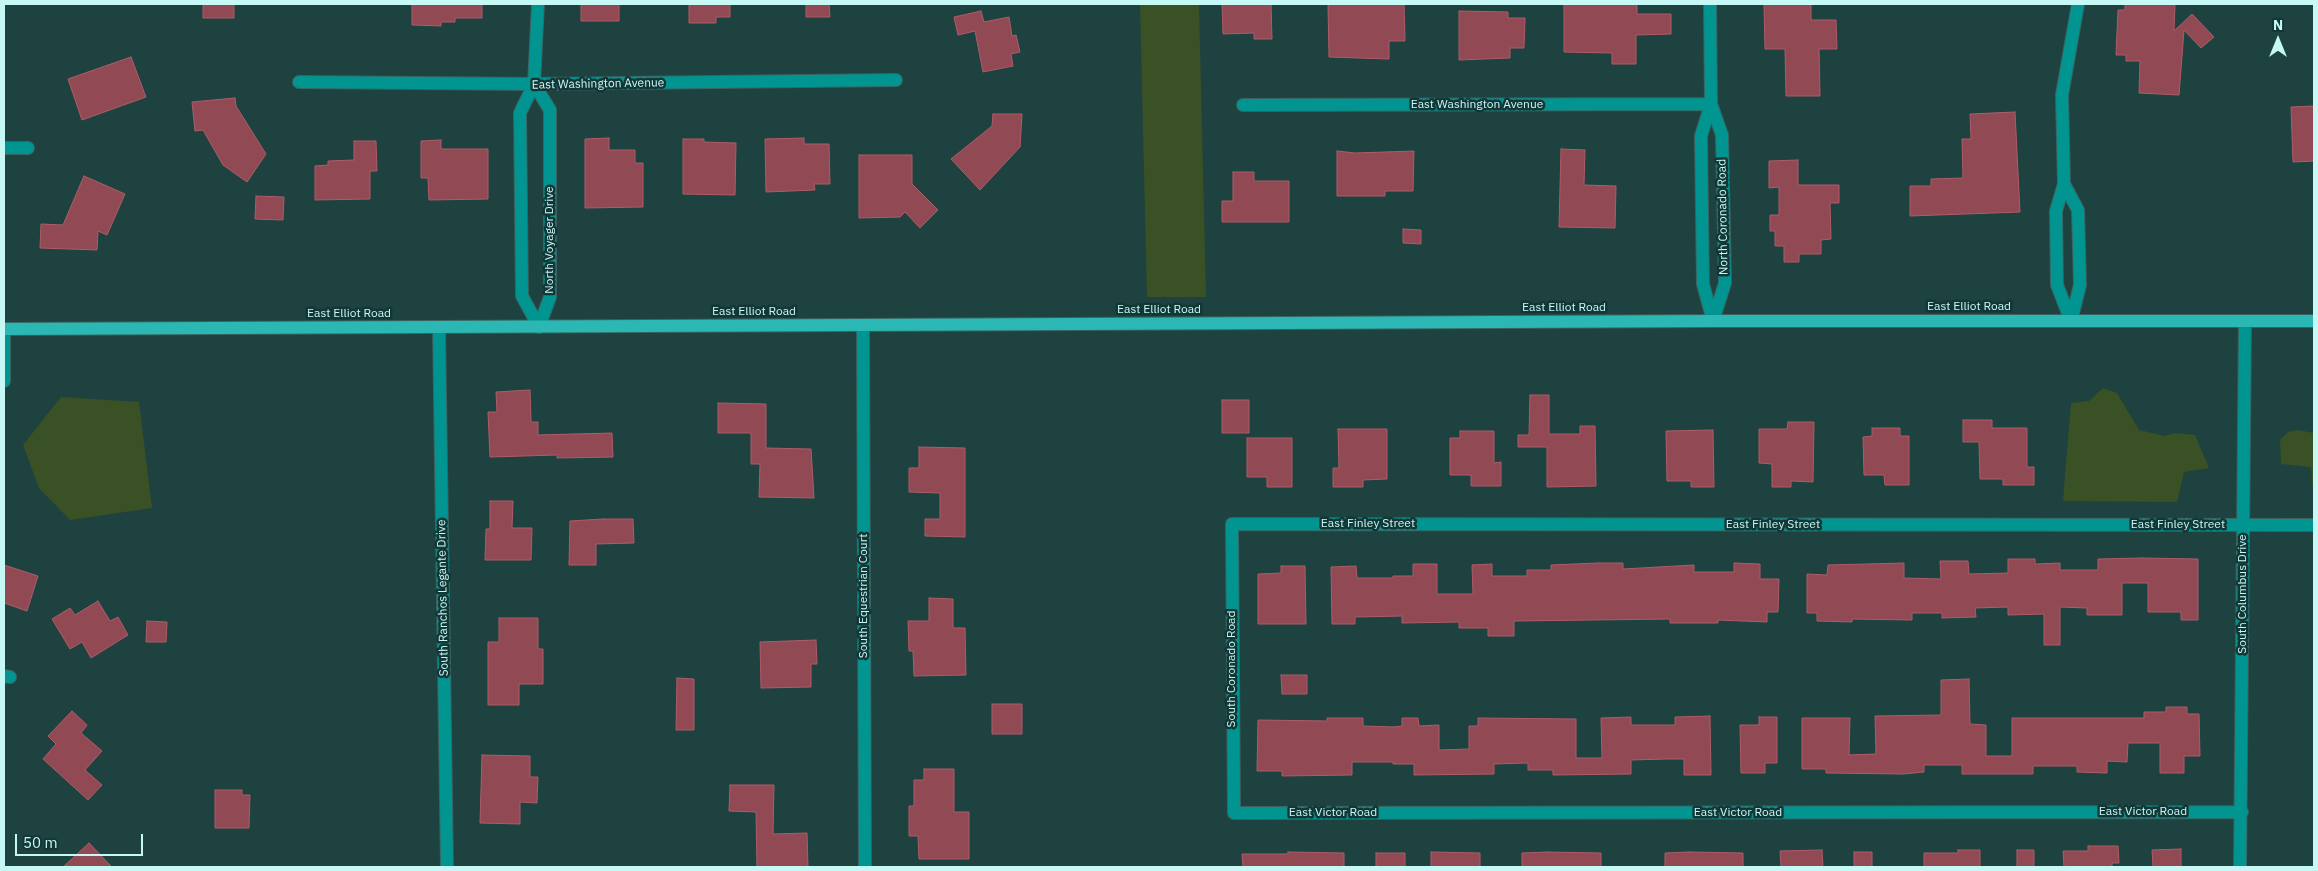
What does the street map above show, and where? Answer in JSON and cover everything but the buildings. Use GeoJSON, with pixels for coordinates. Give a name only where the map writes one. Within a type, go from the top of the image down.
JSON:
{"type":"FeatureCollection","features":[{"type":"Feature","properties":{"kind":"main road","name":"East Elliot Road"},"geometry":{"type":"LineString","coordinates":[[4,329],[1713,321],[2314,321]]}},
{"type":"Feature","properties":{"kind":"street"},"geometry":{"type":"LineString","coordinates":[[538,4],[534,84],[520,113],[522,296],[538,327]]}},
{"type":"Feature","properties":{"kind":"street","name":"North Coronado Road"},"geometry":{"type":"LineString","coordinates":[[1710,4],[1711,104],[1701,136],[1702,264],[1703,284],[1713,321]]}},
{"type":"Feature","properties":{"kind":"street"},"geometry":{"type":"LineString","coordinates":[[2071,321],[2057,285],[2056,211],[2064,184],[2062,96],[2078,4]]}},
{"type":"Feature","properties":{"kind":"street","name":"East Washington Avenue"},"geometry":{"type":"LineString","coordinates":[[299,82],[534,84],[896,80]]}},
{"type":"Feature","properties":{"kind":"street","name":"North Voyager Drive"},"geometry":{"type":"LineString","coordinates":[[534,84],[550,110],[550,296],[538,327]]}},
{"type":"Feature","properties":{"kind":"street","name":"East Washington Avenue"},"geometry":{"type":"LineString","coordinates":[[1243,105],[1711,104]]}},
{"type":"Feature","properties":{"kind":"street","name":"North Coronado Road"},"geometry":{"type":"LineString","coordinates":[[1711,104],[1722,135],[1725,283],[1713,321]]}},
{"type":"Feature","properties":{"kind":"street"},"geometry":{"type":"LineString","coordinates":[[4,148],[28,148]]}},
{"type":"Feature","properties":{"kind":"street"},"geometry":{"type":"LineString","coordinates":[[2064,184],[2078,210],[2080,285],[2071,321]]}},
{"type":"Feature","properties":{"kind":"street","name":"South Columbus Drive"},"geometry":{"type":"LineString","coordinates":[[2240,867],[2245,321]]}},
{"type":"Feature","properties":{"kind":"street","name":"South Equestrian Court"},"geometry":{"type":"LineString","coordinates":[[863,325],[865,867]]}},
{"type":"Feature","properties":{"kind":"street","name":"South Ranchos Legante Drive"},"geometry":{"type":"LineString","coordinates":[[439,328],[447,867]]}},
{"type":"Feature","properties":{"kind":"street"},"geometry":{"type":"LineString","coordinates":[[4,329],[4,380]]}},
{"type":"Feature","properties":{"kind":"street","name":"East Finley Street"},"geometry":{"type":"LineString","coordinates":[[1232,524],[2314,525]]}},
{"type":"Feature","properties":{"kind":"street","name":"South Coronado Road"},"geometry":{"type":"LineString","coordinates":[[1232,524],[1234,813]]}},
{"type":"Feature","properties":{"kind":"street","name":"East Victor Road"},"geometry":{"type":"LineString","coordinates":[[1234,813],[2242,812]]}},
{"type":"Feature","properties":{"kind":"green space"},"geometry":{"type":"Polygon","coordinates":[[[1140,4],[1199,4],[1206,297],[1147,297],[1140,4]]]}},
{"type":"Feature","properties":{"kind":"green space"},"geometry":{"type":"Polygon","coordinates":[[[2103,388],[2117,393],[2139,430],[2165,436],[2174,433],[2195,435],[2209,468],[2184,472],[2177,502],[2063,501],[2071,403],[2089,401],[2103,388]]]}},
{"type":"Feature","properties":{"kind":"green space"},"geometry":{"type":"Polygon","coordinates":[[[61,397],[139,402],[152,508],[70,520],[39,488],[23,445],[61,397]]]}},
{"type":"Feature","properties":{"kind":"green space"},"geometry":{"type":"Polygon","coordinates":[[[2297,430],[2314,433],[2314,501],[2311,467],[2281,464],[2280,440],[2288,432],[2297,430]]]}}]}
